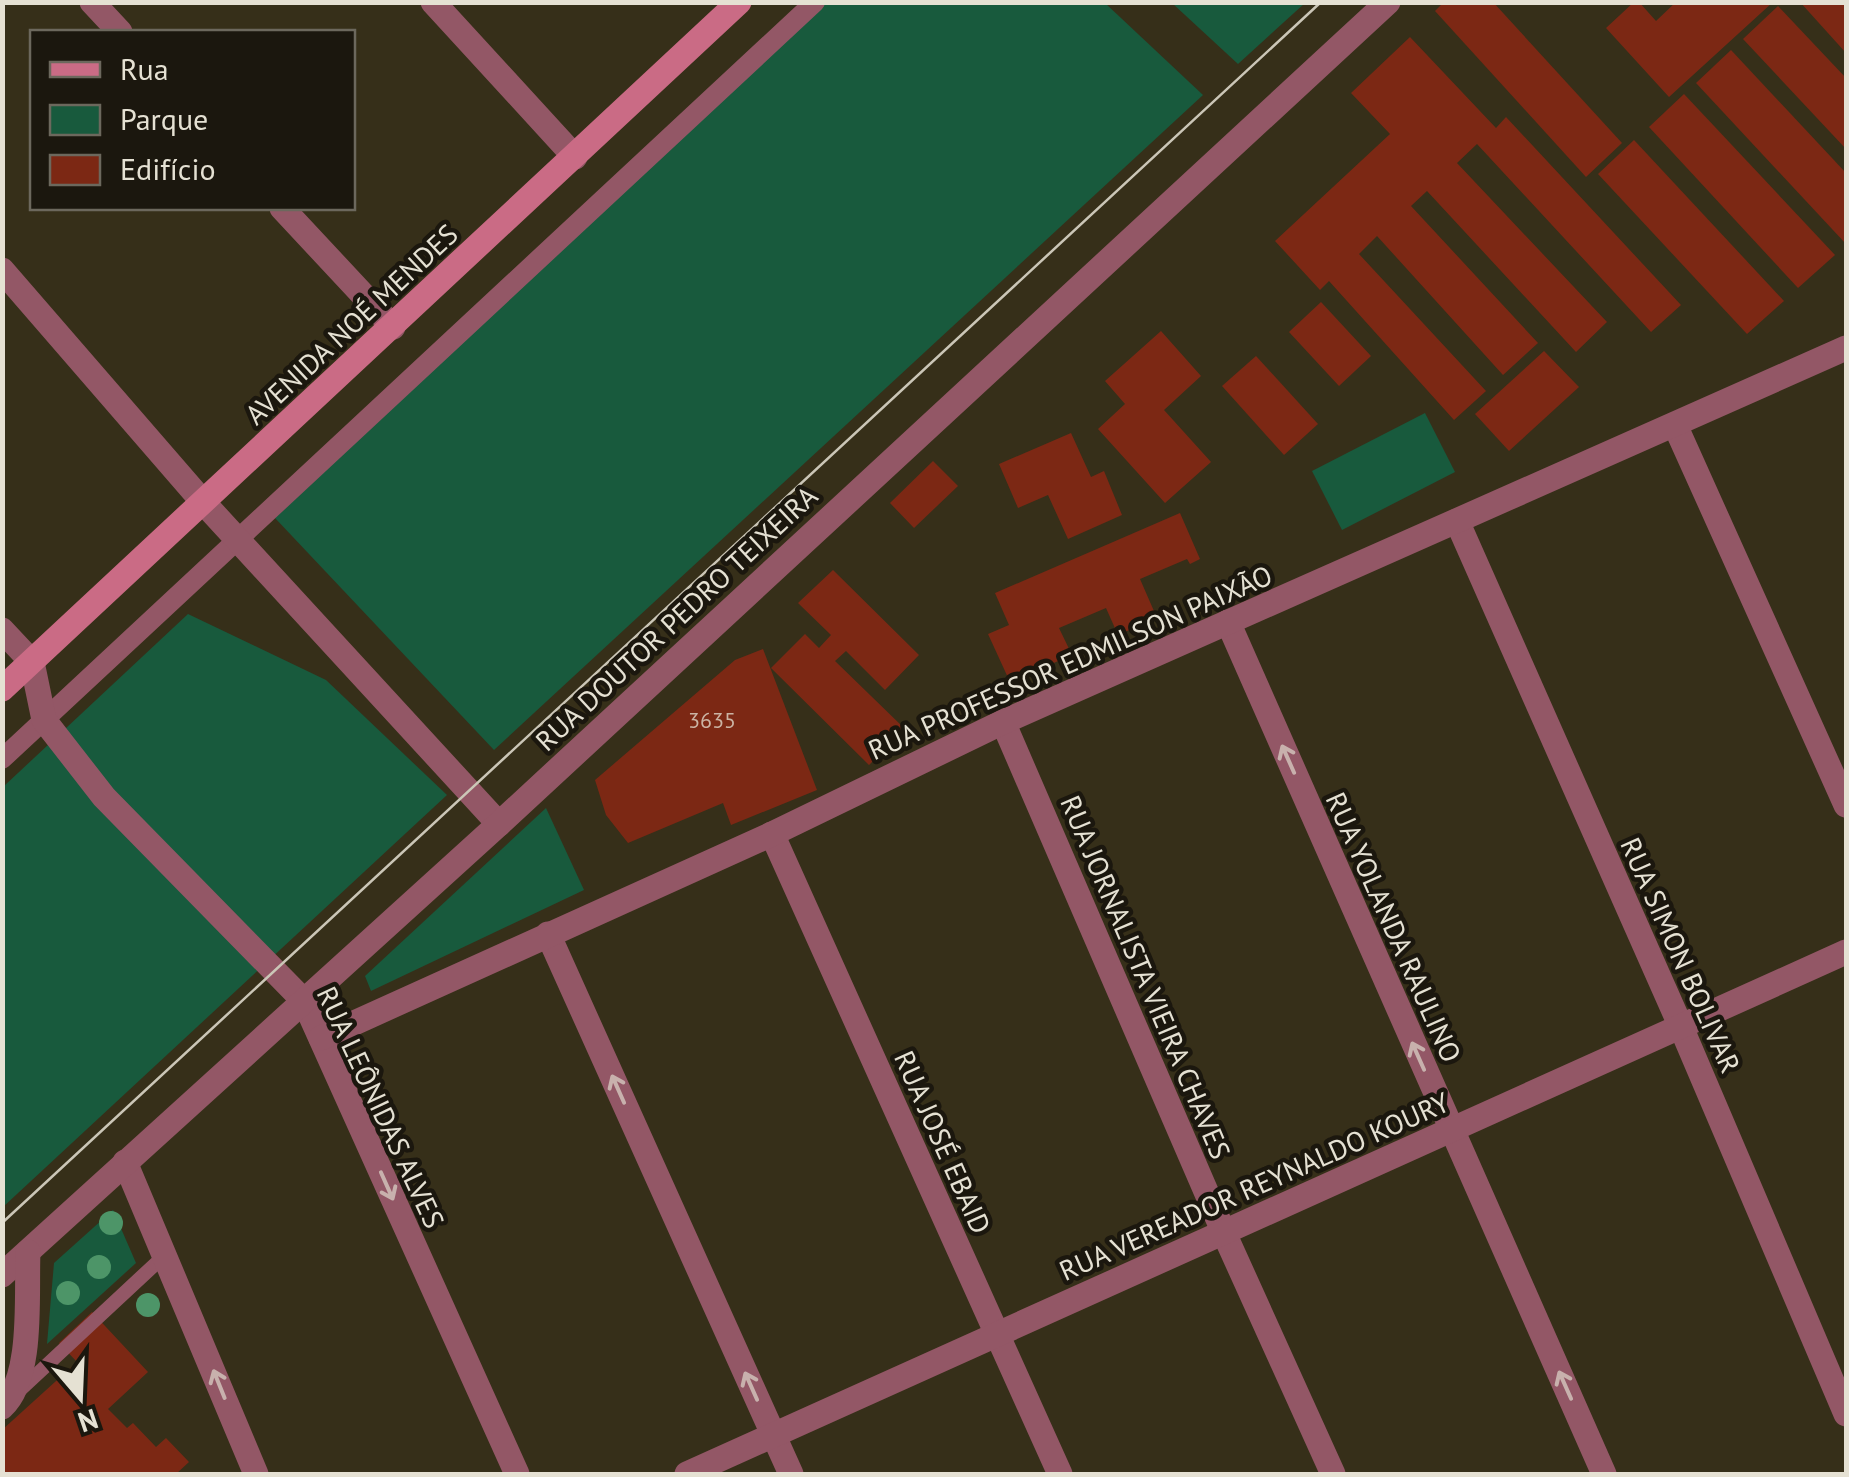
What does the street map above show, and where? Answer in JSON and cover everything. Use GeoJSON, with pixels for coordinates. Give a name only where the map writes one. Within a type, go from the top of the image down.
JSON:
{"type":"FeatureCollection","features":[{"type":"Feature","properties":{"kind":"main road","name":"AVENIDA NOÉ MENDES"},"geometry":{"type":"LineString","coordinates":[[2,690],[739,2]]}},
{"type":"Feature","properties":{"kind":"street"},"geometry":{"type":"LineString","coordinates":[[92,2],[118,30]]}},
{"type":"Feature","properties":{"kind":"street"},"geometry":{"type":"LineString","coordinates":[[433,2],[575,158]]}},
{"type":"Feature","properties":{"kind":"street"},"geometry":{"type":"LineString","coordinates":[[2,759],[816,2]]}},
{"type":"Feature","properties":{"kind":"street","name":"RUA DOUTOR PEDRO TEIXEIRA"},"geometry":{"type":"LineString","coordinates":[[2,1275],[499,824],[1388,2]]}},
{"type":"Feature","properties":{"kind":"street"},"geometry":{"type":"LineString","coordinates":[[284,210],[392,327]]}},
{"type":"Feature","properties":{"kind":"street"},"geometry":{"type":"LineString","coordinates":[[2,270],[203,502],[499,824]]}},
{"type":"Feature","properties":{"kind":"street","name":"RUA PROFESSOR EDMILSON PAIXÃO"},"geometry":{"type":"LineString","coordinates":[[321,1038],[772,834],[1003,722],[1846,348]]}},
{"type":"Feature","properties":{"kind":"street"},"geometry":{"type":"LineString","coordinates":[[1675,425],[1846,805]]}},
{"type":"Feature","properties":{"kind":"street","name":"RUA SIMON BOLIVAR"},"geometry":{"type":"LineString","coordinates":[[1457,522],[1681,1027],[1846,1414]]}},
{"type":"Feature","properties":{"kind":"street","name":"RUA YOLANDA RAULINO"},"geometry":{"type":"LineString","coordinates":[[1228,622],[1604,1474]]}},
{"type":"Feature","properties":{"kind":"street"},"geometry":{"type":"LineString","coordinates":[[2,630],[32,662]]}},
{"type":"Feature","properties":{"kind":"street","name":"RUA LEÔNIDAS ALVES"},"geometry":{"type":"LineString","coordinates":[[32,662],[44,720],[104,796],[304,1001],[517,1474]]}},
{"type":"Feature","properties":{"kind":"street","name":"RUA JORNALISTA VIEIRA CHAVES"},"geometry":{"type":"LineString","coordinates":[[1003,722],[1332,1474]]}},
{"type":"Feature","properties":{"kind":"street","name":"RUA JOSÉ EBAID"},"geometry":{"type":"LineString","coordinates":[[772,834],[1060,1474]]}},
{"type":"Feature","properties":{"kind":"street"},"geometry":{"type":"LineString","coordinates":[[548,934],[791,1474]]}},
{"type":"Feature","properties":{"kind":"street","name":"RUA VEREADOR REYNALDO KOURY"},"geometry":{"type":"LineString","coordinates":[[687,1474],[1846,952]]}},
{"type":"Feature","properties":{"kind":"street"},"geometry":{"type":"LineString","coordinates":[[125,1162],[256,1474]]}},
{"type":"Feature","properties":{"kind":"street"},"geometry":{"type":"LineString","coordinates":[[7,1402],[22,1374],[28,1252]]}},
{"type":"Feature","properties":{"kind":"lane"},"geometry":{"type":"LineString","coordinates":[[7,1402],[165,1255]]}},
{"type":"Feature","properties":{"kind":"green space"},"geometry":{"type":"Polygon","coordinates":[[[825,3],[1105,3],[1203,95],[494,750],[275,518],[825,3]]]}},
{"type":"Feature","properties":{"kind":"green space"},"geometry":{"type":"Polygon","coordinates":[[[1172,3],[1305,3],[1238,64],[1172,3]]]}},
{"type":"Feature","properties":{"kind":"green space"},"geometry":{"type":"Polygon","coordinates":[[[1425,413],[1455,472],[1342,530],[1312,471],[1425,413]]]}},
{"type":"Feature","properties":{"kind":"green space"},"geometry":{"type":"Polygon","coordinates":[[[188,614],[326,680],[447,795],[3,1207],[3,787],[188,614]]]}},
{"type":"Feature","properties":{"kind":"green space"},"geometry":{"type":"Polygon","coordinates":[[[546,808],[584,890],[371,991],[365,976],[546,808]]]}},
{"type":"Feature","properties":{"kind":"green space"},"geometry":{"type":"Polygon","coordinates":[[[113,1210],[136,1263],[47,1344],[54,1263],[113,1210]]]}},
{"type":"Feature","properties":{"kind":"building"},"geometry":{"type":"Polygon","coordinates":[[[1444,2],[1493,2],[1622,143],[1586,177],[1435,11],[1444,2]]]}},
{"type":"Feature","properties":{"kind":"building"},"geometry":{"type":"Polygon","coordinates":[[[1634,2],[1639,2],[1656,21],[1676,2],[1773,2],[1669,97],[1606,28],[1634,2]]]}},
{"type":"Feature","properties":{"kind":"building"},"geometry":{"type":"Polygon","coordinates":[[[1800,2],[1846,2],[1846,53],[1800,2]]]}},
{"type":"Feature","properties":{"kind":"building"},"geometry":{"type":"Polygon","coordinates":[[[1778,6],[1846,78],[1846,149],[1743,39],[1778,6]]]}},
{"type":"Feature","properties":{"kind":"building"},"geometry":{"type":"Polygon","coordinates":[[[1410,37],[1496,128],[1506,117],[1681,305],[1651,332],[1477,144],[1457,163],[1607,322],[1576,352],[1427,191],[1411,206],[1538,343],[1503,375],[1377,236],[1359,254],[1486,391],[1454,420],[1329,281],[1320,290],[1275,241],[1390,134],[1351,93],[1410,37]]]}},
{"type":"Feature","properties":{"kind":"building"},"geometry":{"type":"Polygon","coordinates":[[[1731,50],[1846,173],[1846,244],[1696,83],[1731,50]]]}},
{"type":"Feature","properties":{"kind":"building"},"geometry":{"type":"Polygon","coordinates":[[[1684,94],[1835,255],[1798,288],[1649,127],[1684,94]]]}},
{"type":"Feature","properties":{"kind":"building"},"geometry":{"type":"Polygon","coordinates":[[[1634,140],[1784,301],[1747,334],[1598,174],[1634,140]]]}},
{"type":"Feature","properties":{"kind":"building"},"geometry":{"type":"Polygon","coordinates":[[[1321,302],[1371,356],[1339,386],[1289,332],[1321,302]]]}},
{"type":"Feature","properties":{"kind":"building"},"geometry":{"type":"Polygon","coordinates":[[[1161,331],[1201,376],[1164,410],[1211,462],[1165,503],[1098,429],[1125,404],[1105,381],[1161,331]]]}},
{"type":"Feature","properties":{"kind":"building"},"geometry":{"type":"Polygon","coordinates":[[[1544,351],[1579,387],[1509,451],[1475,414],[1544,351]]]}},
{"type":"Feature","properties":{"kind":"building"},"geometry":{"type":"Polygon","coordinates":[[[1256,356],[1318,424],[1284,455],[1222,386],[1256,356]]]}},
{"type":"Feature","properties":{"kind":"building"},"geometry":{"type":"Polygon","coordinates":[[[1071,433],[1091,477],[1104,471],[1122,515],[1068,539],[1048,495],[1018,508],[999,464],[1071,433]]]}},
{"type":"Feature","properties":{"kind":"building"},"geometry":{"type":"Polygon","coordinates":[[[933,461],[958,486],[914,528],[890,503],[933,461]]]}},
{"type":"Feature","properties":{"kind":"building"},"geometry":{"type":"Polygon","coordinates":[[[1180,513],[1200,559],[1190,564],[1187,559],[1140,579],[1157,618],[1118,635],[1106,608],[1059,628],[1072,655],[1010,682],[988,634],[1009,625],[995,593],[1180,513]]]}},
{"type":"Feature","properties":{"kind":"building"},"geometry":{"type":"Polygon","coordinates":[[[833,570],[919,655],[885,690],[846,651],[835,661],[905,729],[869,765],[771,668],[805,634],[819,648],[831,635],[798,603],[833,570]]]}},
{"type":"Feature","properties":{"kind":"building"},"geometry":{"type":"Polygon","coordinates":[[[763,649],[817,790],[731,825],[723,803],[628,843],[606,815],[595,780],[735,660],[763,649]]]}},
{"type":"Feature","properties":{"kind":"building"},"geometry":{"type":"Polygon","coordinates":[[[92,1312],[148,1372],[108,1409],[127,1428],[133,1423],[156,1447],[166,1438],[189,1462],[176,1474],[2,1474],[2,1430],[77,1362],[59,1343],[92,1312]]]}},
{"type":"Feature","properties":{"kind":"tram line"},"geometry":{"type":"LineString","coordinates":[[2,1223],[1321,2]]}}]}
